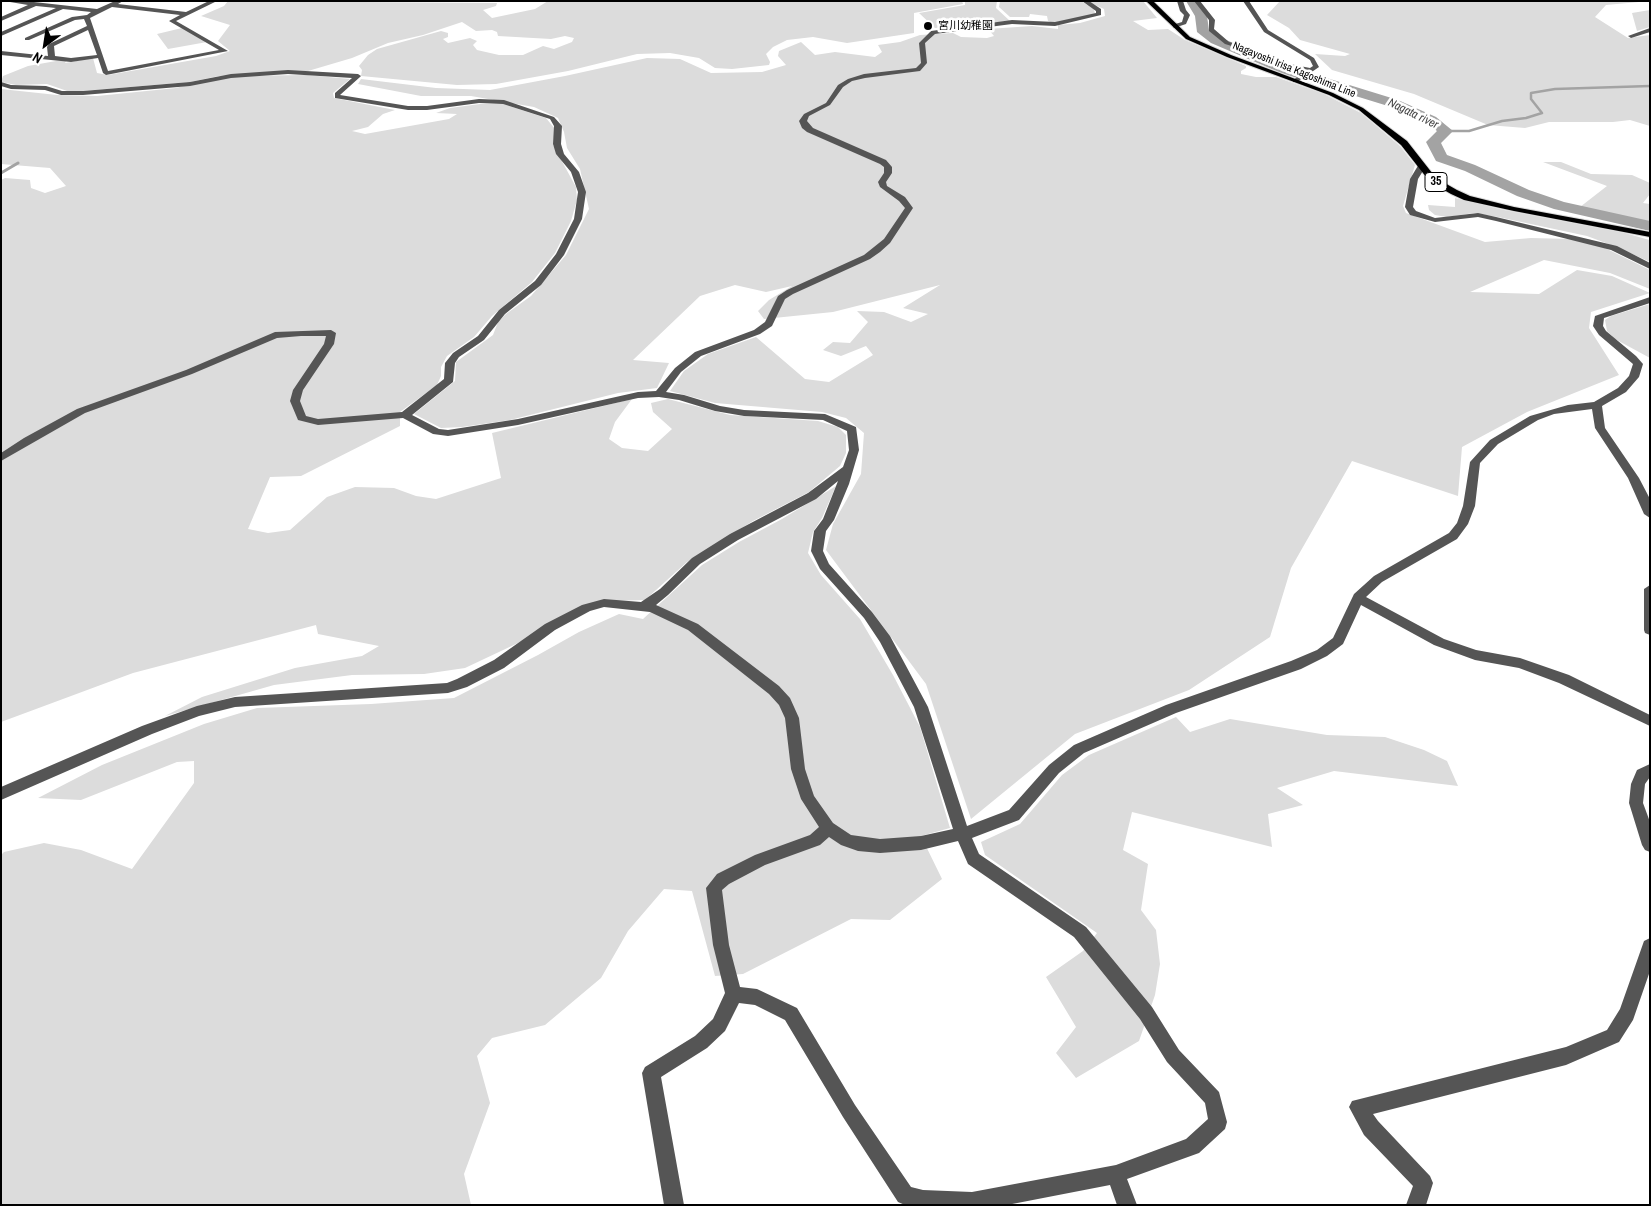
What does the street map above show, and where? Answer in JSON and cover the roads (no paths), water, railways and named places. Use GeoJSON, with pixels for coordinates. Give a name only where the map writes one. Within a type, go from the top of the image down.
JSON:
{"type":"FeatureCollection","features":[{"type":"Feature","properties":{"kind":"main road","name":"Nagayoshi Irisa Kagoshima Line"},"geometry":{"type":"LineString","coordinates":[[1148,1],[1188,38],[1297,79],[1361,109],[1404,143],[1441,186],[1467,198],[1650,235]]}},
{"type":"Feature","properties":{"kind":"street"},"geometry":{"type":"LineString","coordinates":[[7,1],[98,11]]}},
{"type":"Feature","properties":{"kind":"street"},"geometry":{"type":"LineString","coordinates":[[27,39],[74,18],[88,17],[120,1]]}},
{"type":"Feature","properties":{"kind":"street"},"geometry":{"type":"LineString","coordinates":[[200,1],[213,2]]}},
{"type":"Feature","properties":{"kind":"street"},"geometry":{"type":"LineString","coordinates":[[660,394],[678,370],[698,354],[757,332],[768,324],[781,298],[790,292],[877,250],[887,240],[908,208],[902,199],[884,187],[882,182],[888,173],[888,167],[883,162],[810,130],[803,121],[806,116],[828,104],[840,86],[850,80],[864,76],[918,70],[924,63],[922,43],[933,32],[1012,22],[1055,24],[1099,14],[1099,10],[1085,1]]}},
{"type":"Feature","properties":{"kind":"street"},"geometry":{"type":"LineString","coordinates":[[1174,26],[1184,23],[1186,20],[1187,15],[1180,1]]}},
{"type":"Feature","properties":{"kind":"street"},"geometry":{"type":"LineString","coordinates":[[1197,1],[1212,20],[1211,30],[1227,43],[1247,49],[1278,64],[1311,71]]}},
{"type":"Feature","properties":{"kind":"street"},"geometry":{"type":"LineString","coordinates":[[1246,1],[1266,31],[1312,59],[1316,67],[1297,79]]}},
{"type":"Feature","properties":{"kind":"street"},"geometry":{"type":"LineString","coordinates":[[1,12],[26,2]]}},
{"type":"Feature","properties":{"kind":"street"},"geometry":{"type":"LineString","coordinates":[[88,17],[105,72],[112,73],[225,51],[172,21],[213,2]]}},
{"type":"Feature","properties":{"kind":"street"},"geometry":{"type":"LineString","coordinates":[[1,19],[35,4]]}},
{"type":"Feature","properties":{"kind":"street"},"geometry":{"type":"LineString","coordinates":[[111,5],[187,14]]}},
{"type":"Feature","properties":{"kind":"street"},"geometry":{"type":"LineString","coordinates":[[1,35],[64,7]]}},
{"type":"Feature","properties":{"kind":"street"},"geometry":{"type":"LineString","coordinates":[[52,58],[50,46],[90,27]]}},
{"type":"Feature","properties":{"kind":"street"},"geometry":{"type":"LineString","coordinates":[[1631,36],[1650,30]]}},
{"type":"Feature","properties":{"kind":"street"},"geometry":{"type":"LineString","coordinates":[[1,35],[10,38]]}},
{"type":"Feature","properties":{"kind":"street"},"geometry":{"type":"LineString","coordinates":[[18,38],[57,42]]}},
{"type":"Feature","properties":{"kind":"street"},"geometry":{"type":"LineString","coordinates":[[1,53],[75,60],[100,56]]}},
{"type":"Feature","properties":{"kind":"street"},"geometry":{"type":"LineString","coordinates":[[1,84],[11,87],[46,88],[62,92],[83,93],[190,84],[231,76],[298,71],[358,76],[337,94],[337,97],[345,99],[377,102],[408,108],[428,108],[479,101],[504,102],[552,118],[558,126],[560,133],[557,144],[560,154],[575,172],[582,192],[578,219],[560,255],[538,283],[502,312],[482,338],[456,355],[450,363],[449,380],[405,415],[318,422],[302,418],[295,401],[298,390],[329,344],[331,333],[275,335],[189,372],[82,411],[28,440],[1,458]]}},
{"type":"Feature","properties":{"kind":"street"},"geometry":{"type":"LineString","coordinates":[[1422,166],[1414,180],[1409,207],[1413,213],[1435,220],[1478,216],[1496,219],[1614,248],[1650,266]]}},
{"type":"Feature","properties":{"kind":"street"},"geometry":{"type":"LineString","coordinates":[[1,794],[147,730],[197,711],[235,702],[448,688],[499,664],[550,627],[586,608],[604,604],[645,606],[693,627],[774,690],[785,702],[792,718],[798,769],[808,799],[828,828],[846,840],[858,844],[880,846],[921,843],[962,834],[1014,815],[1054,770],[1079,749],[1101,738],[1171,710],[1296,665],[1322,653],[1338,641],[1358,598],[1378,579],[1453,536],[1462,524],[1469,506],[1470,483],[1475,462],[1482,452],[1494,442],[1534,418],[1568,408],[1598,405],[1622,390],[1634,377],[1638,364],[1634,358],[1602,332],[1598,326],[1600,316],[1650,300]]}},
{"type":"Feature","properties":{"kind":"street"},"geometry":{"type":"LineString","coordinates":[[405,415],[431,429],[448,433],[498,426],[628,396],[660,394],[680,397],[719,409],[744,413],[817,416],[845,425],[852,430],[854,450],[843,484],[828,520],[820,531],[817,551],[824,566],[868,615],[885,639],[921,707],[962,834],[973,859],[1080,932],[1146,1013],[1174,1056],[1213,1098],[1218,1122],[1192,1146],[1116,1174],[972,1202],[923,1200],[905,1195],[848,1111],[791,1014],[756,997],[734,994]]}},
{"type":"Feature","properties":{"kind":"street"},"geometry":{"type":"LineString","coordinates":[[1598,405],[1597,416],[1600,428],[1633,478],[1650,514]]}},
{"type":"Feature","properties":{"kind":"street"},"geometry":{"type":"LineString","coordinates":[[645,606],[664,592],[696,561],[734,537],[812,496],[847,469]]}},
{"type":"Feature","properties":{"kind":"street"},"geometry":{"type":"LineString","coordinates":[[1650,589],[1650,630]]}},
{"type":"Feature","properties":{"kind":"street"},"geometry":{"type":"LineString","coordinates":[[1358,598],[1439,642],[1476,655],[1520,664],[1564,679],[1650,721]]}},
{"type":"Feature","properties":{"kind":"street"},"geometry":{"type":"LineString","coordinates":[[1650,770],[1642,774],[1638,784],[1636,803],[1650,845]]}},
{"type":"Feature","properties":{"kind":"street"},"geometry":{"type":"LineString","coordinates":[[674,1205],[651,1074],[701,1042],[719,1025],[734,994],[721,945],[714,888],[724,879],[760,860],[815,840],[828,828]]}},
{"type":"Feature","properties":{"kind":"street"},"geometry":{"type":"LineString","coordinates":[[1416,1205],[1422,1183],[1371,1128],[1358,1107],[1392,1102],[1566,1056],[1613,1036],[1627,1014],[1650,946]]}},
{"type":"Feature","properties":{"kind":"street"},"geometry":{"type":"LineString","coordinates":[[1116,1174],[1127,1205]]}},
{"type":"Feature","properties":{"kind":"waterway","name":"Nagata river"},"geometry":{"type":"LineString","coordinates":[[1191,1],[1201,16],[1203,32],[1215,40],[1286,70],[1393,103],[1431,120],[1446,131],[1433,142],[1441,158],[1470,168],[1523,193],[1560,206],[1650,226]]}},
{"type":"Feature","properties":{"kind":"waterway"},"geometry":{"type":"LineString","coordinates":[[1446,131],[1469,131],[1502,121],[1526,118],[1542,113],[1531,99],[1531,93],[1555,89],[1650,86]]}},
{"type":"Feature","properties":{"kind":"waterway"},"geometry":{"type":"LineString","coordinates":[[1,173],[18,163]]}},
{"type":"Feature","properties":{"kind":"place","name":"宮川幼稚園"},"geometry":{"type":"Point","coordinates":[928,26]}}]}
